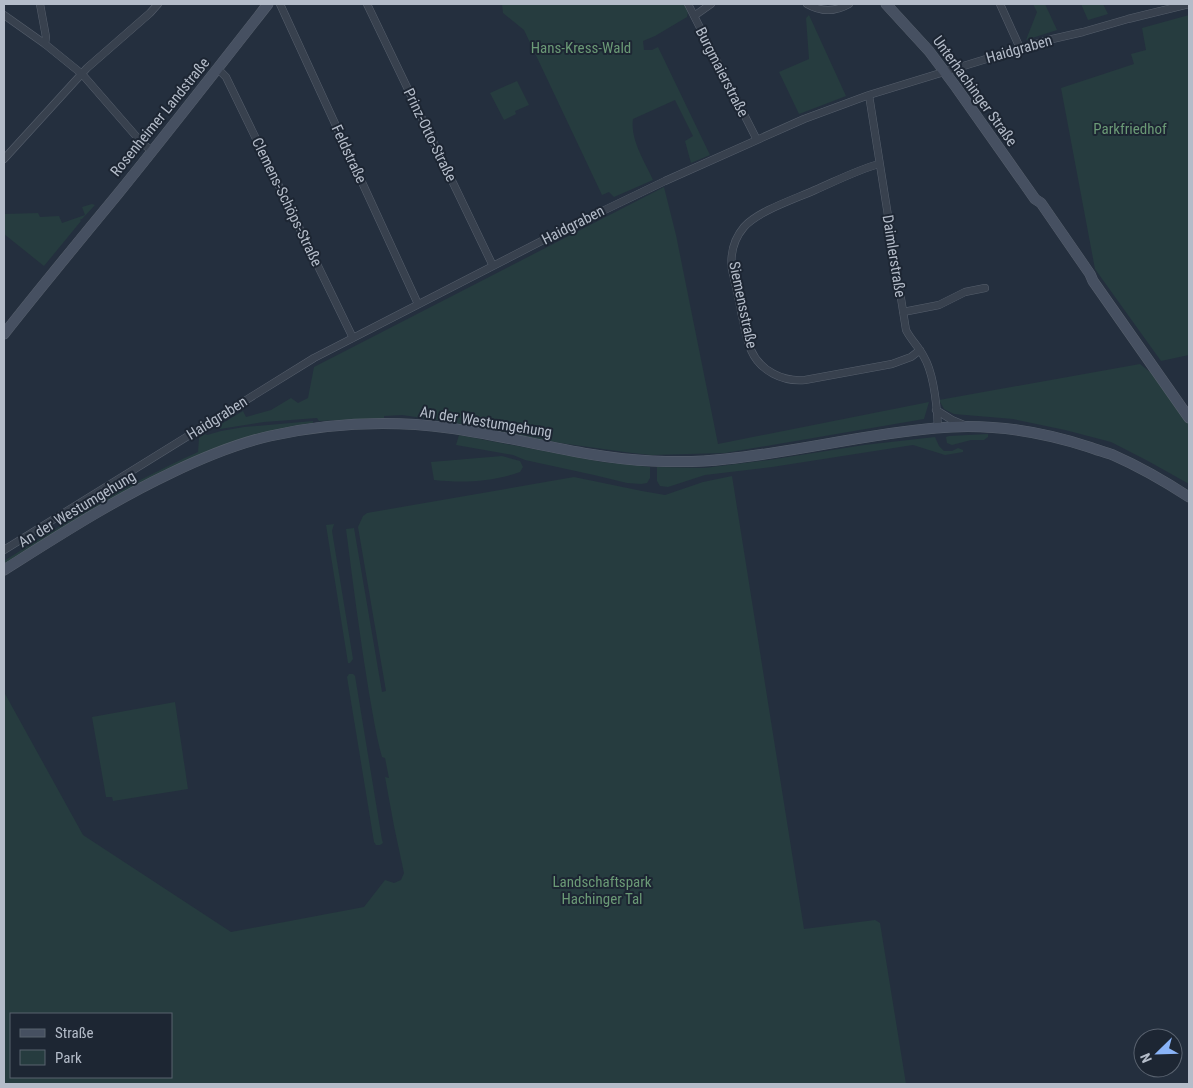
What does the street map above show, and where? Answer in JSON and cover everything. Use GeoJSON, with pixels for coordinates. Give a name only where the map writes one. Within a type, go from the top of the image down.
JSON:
{"type":"FeatureCollection","features":[{"type":"Feature","properties":{"kind":"main road","name":"Rosenheimer Landstraße"},"geometry":{"type":"LineString","coordinates":[[4,334],[152,152],[268,4]]}},
{"type":"Feature","properties":{"kind":"main road","name":"Unterhachinger Straße"},"geometry":{"type":"LineString","coordinates":[[886,4],[929,51],[945,72],[1034,199],[1042,214],[1086,276],[1093,281],[1189,418]]}},
{"type":"Feature","properties":{"kind":"main road","name":"An der Westumgehung"},"geometry":{"type":"LineString","coordinates":[[4,570],[122,498],[199,460],[267,437],[343,425],[400,424],[449,428],[596,456],[670,461],[726,459],[938,428],[995,427],[1077,443],[1112,455],[1189,497]]}},
{"type":"Feature","properties":{"kind":"street"},"geometry":{"type":"LineString","coordinates":[[40,4],[46,38],[45,44]]}},
{"type":"Feature","properties":{"kind":"street"},"geometry":{"type":"LineString","coordinates":[[4,159],[82,74],[158,4]]}},
{"type":"Feature","properties":{"kind":"street","name":"Feldstraße"},"geometry":{"type":"LineString","coordinates":[[280,4],[418,304]]}},
{"type":"Feature","properties":{"kind":"street","name":"Prinz-Otto-Straße"},"geometry":{"type":"LineString","coordinates":[[367,4],[493,266]]}},
{"type":"Feature","properties":{"kind":"street","name":"Burgmaierstraße"},"geometry":{"type":"LineString","coordinates":[[688,4],[756,140]]}},
{"type":"Feature","properties":{"kind":"street"},"geometry":{"type":"LineString","coordinates":[[694,16],[711,4]]}},
{"type":"Feature","properties":{"kind":"street"},"geometry":{"type":"LineString","coordinates":[[807,4],[815,8],[830,10],[849,4]]}},
{"type":"Feature","properties":{"kind":"street"},"geometry":{"type":"LineString","coordinates":[[1000,4],[1020,48]]}},
{"type":"Feature","properties":{"kind":"street","name":"Haidgraben"},"geometry":{"type":"LineString","coordinates":[[4,550],[314,358],[638,194],[804,119],[868,95],[1164,6],[1189,4]]}},
{"type":"Feature","properties":{"kind":"street"},"geometry":{"type":"LineString","coordinates":[[4,16],[45,44],[82,74],[152,152]]}},
{"type":"Feature","properties":{"kind":"street","name":"Clemens-Schöps-Straße"},"geometry":{"type":"LineString","coordinates":[[218,69],[226,77],[353,338]]}},
{"type":"Feature","properties":{"kind":"street","name":"Daimlerstraße"},"geometry":{"type":"LineString","coordinates":[[868,95],[906,330],[926,360],[934,391],[938,428]]}},
{"type":"Feature","properties":{"kind":"street","name":"Siemensstraße"},"geometry":{"type":"LineString","coordinates":[[879,164],[776,208],[749,222],[739,234],[732,248],[732,270],[751,351],[760,364],[769,372],[782,378],[794,381],[805,380],[892,364],[911,357],[920,350]]}},
{"type":"Feature","properties":{"kind":"street"},"geometry":{"type":"LineString","coordinates":[[903,312],[939,305],[965,292],[985,288]]}},
{"type":"Feature","properties":{"kind":"street"},"geometry":{"type":"LineString","coordinates":[[936,410],[968,427]]}},
{"type":"Feature","properties":{"kind":"green space","name":"Hans-Kress-Wald"},"geometry":{"type":"Polygon","coordinates":[[[502,4],[684,4],[688,11],[687,17],[643,41],[644,50],[652,50],[658,47],[710,155],[691,163],[685,141],[693,136],[675,100],[633,119],[636,143],[653,180],[614,197],[609,192],[602,195],[524,30],[503,13],[502,4]]]}},
{"type":"Feature","properties":{"kind":"green space"},"geometry":{"type":"Polygon","coordinates":[[[1033,4],[1045,4],[1057,30],[1026,40],[1037,12],[1033,4]]]}},
{"type":"Feature","properties":{"kind":"green space"},"geometry":{"type":"Polygon","coordinates":[[[1081,4],[1103,4],[1108,14],[1088,20],[1081,4]]]}},
{"type":"Feature","properties":{"kind":"green space"},"geometry":{"type":"Polygon","coordinates":[[[809,15],[846,96],[799,114],[779,72],[809,59],[806,18],[809,15]]]}},
{"type":"Feature","properties":{"kind":"green space","name":"Parkfriedhof"},"geometry":{"type":"Polygon","coordinates":[[[1189,15],[1189,355],[1161,361],[1095,269],[1061,88],[1134,64],[1131,54],[1146,50],[1142,28],[1189,15]]]}},
{"type":"Feature","properties":{"kind":"green space"},"geometry":{"type":"Polygon","coordinates":[[[517,81],[529,105],[515,111],[516,114],[504,120],[490,93],[517,81]]]}},
{"type":"Feature","properties":{"kind":"green space"},"geometry":{"type":"Polygon","coordinates":[[[664,187],[676,235],[718,444],[929,402],[924,419],[725,453],[651,455],[560,443],[402,415],[384,416],[384,418],[319,421],[317,418],[264,422],[220,429],[218,426],[243,411],[246,417],[271,410],[291,398],[298,403],[308,398],[314,367],[664,187]]]}},
{"type":"Feature","properties":{"kind":"green space"},"geometry":{"type":"Polygon","coordinates":[[[95,205],[82,219],[80,220],[44,266],[4,234],[4,214],[38,213],[40,217],[59,216],[62,223],[85,215],[82,207],[95,205]]]}},
{"type":"Feature","properties":{"kind":"green space"},"geometry":{"type":"Polygon","coordinates":[[[1140,364],[1155,376],[1189,423],[1189,484],[1111,442],[1013,419],[954,414],[944,409],[939,400],[1140,364]]]}},
{"type":"Feature","properties":{"kind":"green space"},"geometry":{"type":"Polygon","coordinates":[[[313,421],[313,423],[244,439],[4,566],[4,561],[99,503],[148,476],[198,452],[199,438],[205,434],[244,427],[313,421]]]}},
{"type":"Feature","properties":{"kind":"green space"},"geometry":{"type":"Polygon","coordinates":[[[988,434],[988,437],[984,440],[971,440],[952,445],[947,443],[946,437],[949,436],[988,434]]]}},
{"type":"Feature","properties":{"kind":"green space"},"geometry":{"type":"Polygon","coordinates":[[[459,435],[602,462],[650,467],[650,478],[647,483],[627,483],[525,460],[513,455],[456,445],[459,435]]]}},
{"type":"Feature","properties":{"kind":"green space"},"geometry":{"type":"Polygon","coordinates":[[[935,437],[939,446],[944,451],[952,451],[958,448],[963,450],[963,452],[945,455],[913,445],[772,467],[705,475],[668,487],[660,486],[657,481],[657,467],[704,468],[864,445],[935,437]]]}},
{"type":"Feature","properties":{"kind":"green space"},"geometry":{"type":"Polygon","coordinates":[[[502,456],[520,461],[523,467],[520,472],[499,478],[477,481],[434,480],[431,462],[502,456]]]}},
{"type":"Feature","properties":{"kind":"green space","name":"Landschaftspark Hachinger Tal"},"geometry":{"type":"Polygon","coordinates":[[[732,476],[804,929],[875,920],[880,923],[906,1084],[4,1084],[4,692],[83,835],[231,932],[364,907],[385,880],[394,883],[401,880],[404,873],[385,777],[389,778],[385,758],[382,757],[378,741],[369,693],[346,529],[354,528],[382,692],[386,691],[358,527],[363,516],[367,513],[574,477],[665,495],[703,482],[732,476]]]}},
{"type":"Feature","properties":{"kind":"green space"},"geometry":{"type":"Polygon","coordinates":[[[334,524],[332,531],[353,659],[350,663],[348,663],[326,525],[334,524]]]}},
{"type":"Feature","properties":{"kind":"green space"},"geometry":{"type":"Polygon","coordinates":[[[349,674],[355,676],[383,843],[380,845],[376,845],[374,842],[347,677],[349,674]]]}},
{"type":"Feature","properties":{"kind":"green space"},"geometry":{"type":"Polygon","coordinates":[[[175,702],[188,789],[113,801],[112,797],[106,797],[92,717],[175,702]]]}}]}
